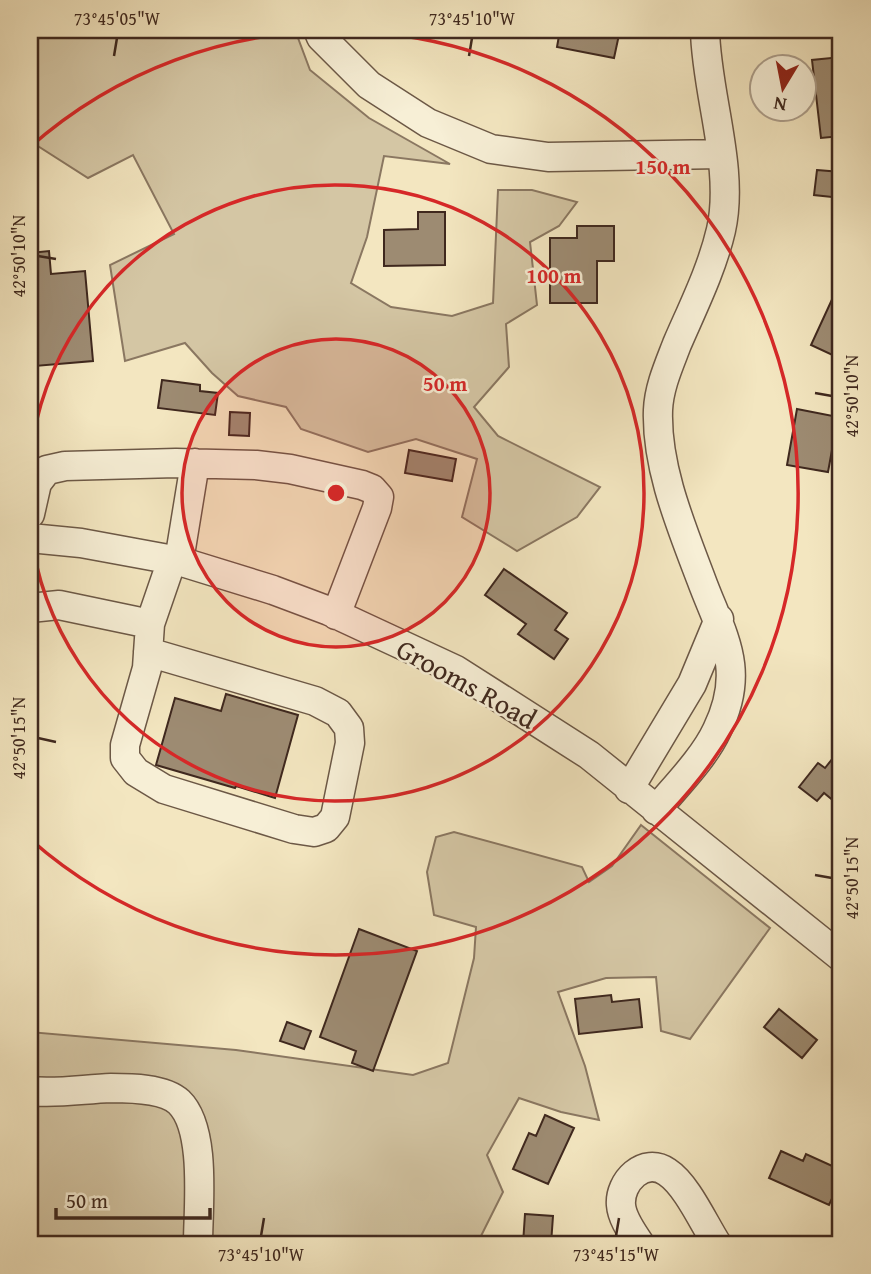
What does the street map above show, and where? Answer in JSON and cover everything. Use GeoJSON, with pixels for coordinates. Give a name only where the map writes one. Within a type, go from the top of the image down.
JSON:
{"type":"FeatureCollection","features":[{"type":"Feature","properties":{"kind":"street"},"geometry":{"type":"LineString","coordinates":[[318,30],[321,37],[369,85],[428,123],[491,149],[548,157],[721,154]]}},
{"type":"Feature","properties":{"kind":"street"},"geometry":{"type":"LineString","coordinates":[[656,810],[716,733],[726,708],[732,671],[719,619],[701,581],[665,474],[658,409],[663,379],[709,268],[721,229],[724,197],[721,154],[705,30]]}},
{"type":"Feature","properties":{"kind":"street"},"geometry":{"type":"LineString","coordinates":[[148,652],[315,701],[338,713],[349,727],[350,743],[335,817],[326,828],[314,832],[295,829],[164,789],[136,772],[125,758],[125,745],[147,668],[148,652],[150,624],[175,561],[195,463]]}},
{"type":"Feature","properties":{"kind":"street"},"geometry":{"type":"LineString","coordinates":[[30,514],[37,484],[47,470],[65,466],[195,463],[256,465],[290,469],[372,489],[379,497],[377,508],[336,615]]}},
{"type":"Feature","properties":{"kind":"street","name":"Grooms Road"},"geometry":{"type":"LineString","coordinates":[[30,538],[81,543],[175,561],[274,590],[456,670],[589,755],[841,957]]}},
{"type":"Feature","properties":{"kind":"street"},"geometry":{"type":"LineString","coordinates":[[30,608],[58,605],[150,624]]}},
{"type":"Feature","properties":{"kind":"street"},"geometry":{"type":"LineString","coordinates":[[629,789],[692,684],[719,619]]}},
{"type":"Feature","properties":{"kind":"street"},"geometry":{"type":"LineString","coordinates":[[30,1091],[113,1088],[151,1090],[178,1101],[193,1125],[198,1153],[198,1244]]}},
{"type":"Feature","properties":{"kind":"street"},"geometry":{"type":"LineString","coordinates":[[640,1244],[627,1223],[621,1206],[625,1183],[640,1169],[649,1167],[668,1172],[683,1189],[717,1244]]}},
{"type":"Feature","properties":{"kind":"shaded area"},"geometry":{"type":"Polygon","coordinates":[[[30,30],[295,30],[310,70],[369,118],[450,164],[384,156],[367,237],[351,283],[391,307],[452,316],[493,303],[498,190],[532,190],[577,202],[559,226],[530,242],[537,305],[506,324],[509,367],[474,407],[498,436],[600,487],[577,517],[517,551],[462,517],[477,459],[416,439],[368,452],[301,429],[286,407],[238,396],[212,373],[185,343],[125,361],[110,265],[174,234],[133,155],[88,178],[30,141],[30,30]]]}},
{"type":"Feature","properties":{"kind":"shaded area"},"geometry":{"type":"Polygon","coordinates":[[[641,825],[770,928],[690,1039],[661,1031],[656,977],[606,978],[558,992],[585,1066],[599,1120],[561,1112],[519,1098],[487,1155],[503,1192],[477,1244],[30,1244],[30,1032],[236,1050],[413,1075],[448,1063],[474,958],[476,927],[434,915],[427,872],[436,837],[454,832],[582,867],[589,882],[612,866],[641,825]]]}},
{"type":"Feature","properties":{"kind":"building"},"geometry":{"type":"Polygon","coordinates":[[[560,30],[620,30],[614,58],[557,47],[560,30]]]}},
{"type":"Feature","properties":{"kind":"building"},"geometry":{"type":"Polygon","coordinates":[[[841,57],[841,136],[821,138],[818,59],[841,57]]]}},
{"type":"Feature","properties":{"kind":"building"},"geometry":{"type":"Polygon","coordinates":[[[817,170],[841,172],[841,198],[814,195],[817,170]]]}},
{"type":"Feature","properties":{"kind":"building"},"geometry":{"type":"Polygon","coordinates":[[[418,212],[445,212],[445,265],[384,266],[384,230],[418,229],[418,212]]]}},
{"type":"Feature","properties":{"kind":"building"},"geometry":{"type":"Polygon","coordinates":[[[577,226],[614,226],[614,261],[597,261],[597,303],[550,303],[550,238],[577,238],[577,226]]]}},
{"type":"Feature","properties":{"kind":"building"},"geometry":{"type":"Polygon","coordinates":[[[49,251],[51,274],[85,271],[93,361],[35,366],[30,253],[49,251]]]}},
{"type":"Feature","properties":{"kind":"building"},"geometry":{"type":"Polygon","coordinates":[[[841,280],[841,359],[811,345],[841,280]]]}},
{"type":"Feature","properties":{"kind":"building"},"geometry":{"type":"Polygon","coordinates":[[[162,380],[200,385],[200,391],[218,393],[215,415],[158,408],[162,380]]]}},
{"type":"Feature","properties":{"kind":"building"},"geometry":{"type":"Polygon","coordinates":[[[797,409],[838,417],[828,472],[787,465],[797,409]]]}},
{"type":"Feature","properties":{"kind":"building"},"geometry":{"type":"Polygon","coordinates":[[[230,412],[250,413],[249,436],[229,435],[230,412]]]}},
{"type":"Feature","properties":{"kind":"building"},"geometry":{"type":"Polygon","coordinates":[[[409,450],[456,459],[452,481],[405,473],[409,450]]]}},
{"type":"Feature","properties":{"kind":"building"},"geometry":{"type":"Polygon","coordinates":[[[504,569],[567,613],[555,630],[568,639],[554,659],[518,634],[526,624],[485,595],[504,569]]]}},
{"type":"Feature","properties":{"kind":"building"},"geometry":{"type":"Polygon","coordinates":[[[226,694],[298,715],[275,798],[156,765],[175,698],[221,711],[226,694]]]}},
{"type":"Feature","properties":{"kind":"building"},"geometry":{"type":"Polygon","coordinates":[[[841,748],[841,807],[824,793],[817,801],[799,787],[818,763],[825,768],[841,748]]]}},
{"type":"Feature","properties":{"kind":"building"},"geometry":{"type":"Polygon","coordinates":[[[359,929],[417,951],[373,1071],[352,1063],[356,1051],[320,1037],[359,929]]]}},
{"type":"Feature","properties":{"kind":"building"},"geometry":{"type":"Polygon","coordinates":[[[611,995],[612,1002],[639,999],[642,1027],[579,1034],[575,999],[611,995]]]}},
{"type":"Feature","properties":{"kind":"building"},"geometry":{"type":"Polygon","coordinates":[[[779,1009],[817,1040],[802,1058],[764,1027],[779,1009]]]}},
{"type":"Feature","properties":{"kind":"building"},"geometry":{"type":"Polygon","coordinates":[[[287,1022],[311,1031],[304,1049],[280,1041],[287,1022]]]}},
{"type":"Feature","properties":{"kind":"building"},"geometry":{"type":"Polygon","coordinates":[[[545,1115],[574,1128],[548,1184],[513,1169],[529,1133],[536,1136],[545,1115]]]}},
{"type":"Feature","properties":{"kind":"building"},"geometry":{"type":"Polygon","coordinates":[[[781,1151],[803,1161],[806,1154],[841,1170],[841,1179],[829,1205],[769,1178],[781,1151]]]}},
{"type":"Feature","properties":{"kind":"building"},"geometry":{"type":"Polygon","coordinates":[[[525,1214],[553,1216],[551,1244],[523,1244],[525,1214]]]}}]}
